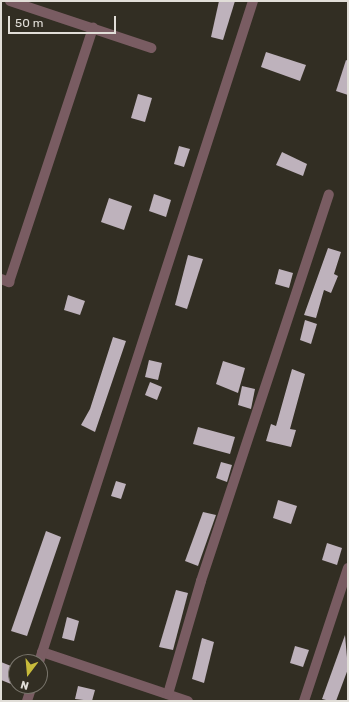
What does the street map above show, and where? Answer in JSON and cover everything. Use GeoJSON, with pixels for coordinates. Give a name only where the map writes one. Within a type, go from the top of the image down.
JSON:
{"type":"FeatureCollection","features":[{"type":"Feature","properties":{"kind":"street"},"geometry":{"type":"LineString","coordinates":[[10,1],[151,48]]}},
{"type":"Feature","properties":{"kind":"street"},"geometry":{"type":"LineString","coordinates":[[188,701],[42,652],[253,1]]}},
{"type":"Feature","properties":{"kind":"street"},"geometry":{"type":"LineString","coordinates":[[1,279],[9,282],[93,28]]}},
{"type":"Feature","properties":{"kind":"street"},"geometry":{"type":"LineString","coordinates":[[168,694],[201,581],[329,195]]}},
{"type":"Feature","properties":{"kind":"street"},"geometry":{"type":"LineString","coordinates":[[304,701],[348,568]]}},
{"type":"Feature","properties":{"kind":"building"},"geometry":{"type":"Polygon","coordinates":[[[219,1],[235,1],[223,40],[211,37],[219,1]]]}},
{"type":"Feature","properties":{"kind":"building"},"geometry":{"type":"Polygon","coordinates":[[[266,52],[306,65],[300,81],[261,67],[266,52]]]}},
{"type":"Feature","properties":{"kind":"building"},"geometry":{"type":"Polygon","coordinates":[[[346,60],[348,61],[348,95],[336,91],[346,60]]]}},
{"type":"Feature","properties":{"kind":"building"},"geometry":{"type":"Polygon","coordinates":[[[138,94],[152,98],[145,122],[131,118],[138,94]]]}},
{"type":"Feature","properties":{"kind":"building"},"geometry":{"type":"Polygon","coordinates":[[[179,146],[190,149],[184,167],[174,164],[179,146]]]}},
{"type":"Feature","properties":{"kind":"building"},"geometry":{"type":"Polygon","coordinates":[[[282,152],[307,164],[303,176],[276,165],[282,152]]]}},
{"type":"Feature","properties":{"kind":"building"},"geometry":{"type":"Polygon","coordinates":[[[154,194],[171,200],[166,217],[149,211],[154,194]]]}},
{"type":"Feature","properties":{"kind":"building"},"geometry":{"type":"Polygon","coordinates":[[[109,198],[132,206],[124,230],[101,222],[109,198]]]}},
{"type":"Feature","properties":{"kind":"building"},"geometry":{"type":"Polygon","coordinates":[[[328,248],[341,252],[334,274],[338,276],[331,293],[324,290],[316,318],[304,315],[328,248]]]}},
{"type":"Feature","properties":{"kind":"building"},"geometry":{"type":"Polygon","coordinates":[[[188,255],[203,259],[187,309],[175,305],[188,255]]]}},
{"type":"Feature","properties":{"kind":"building"},"geometry":{"type":"Polygon","coordinates":[[[279,269],[293,273],[289,288],[275,284],[279,269]]]}},
{"type":"Feature","properties":{"kind":"building"},"geometry":{"type":"Polygon","coordinates":[[[68,295],[85,301],[80,315],[64,310],[68,295]]]}},
{"type":"Feature","properties":{"kind":"building"},"geometry":{"type":"Polygon","coordinates":[[[305,320],[317,324],[311,344],[300,340],[305,320]]]}},
{"type":"Feature","properties":{"kind":"building"},"geometry":{"type":"Polygon","coordinates":[[[113,337],[126,341],[95,432],[81,425],[90,409],[113,337]]]}},
{"type":"Feature","properties":{"kind":"building"},"geometry":{"type":"Polygon","coordinates":[[[149,360],[162,363],[158,380],[145,377],[149,360]]]}},
{"type":"Feature","properties":{"kind":"building"},"geometry":{"type":"Polygon","coordinates":[[[223,361],[245,368],[238,393],[216,384],[223,361]]]}},
{"type":"Feature","properties":{"kind":"building"},"geometry":{"type":"Polygon","coordinates":[[[292,369],[305,374],[290,429],[296,430],[291,447],[266,441],[271,424],[276,426],[292,369]]]}},
{"type":"Feature","properties":{"kind":"building"},"geometry":{"type":"Polygon","coordinates":[[[150,382],[162,387],[157,400],[145,395],[150,382]]]}},
{"type":"Feature","properties":{"kind":"building"},"geometry":{"type":"Polygon","coordinates":[[[242,386],[255,389],[251,409],[238,405],[242,386]]]}},
{"type":"Feature","properties":{"kind":"building"},"geometry":{"type":"Polygon","coordinates":[[[198,427],[235,437],[230,454],[193,444],[198,427]]]}},
{"type":"Feature","properties":{"kind":"building"},"geometry":{"type":"Polygon","coordinates":[[[221,462],[232,465],[227,482],[216,478],[221,462]]]}},
{"type":"Feature","properties":{"kind":"building"},"geometry":{"type":"Polygon","coordinates":[[[116,481],[126,484],[121,499],[111,496],[116,481]]]}},
{"type":"Feature","properties":{"kind":"building"},"geometry":{"type":"Polygon","coordinates":[[[278,500],[297,506],[291,524],[273,518],[278,500]]]}},
{"type":"Feature","properties":{"kind":"building"},"geometry":{"type":"Polygon","coordinates":[[[203,512],[216,515],[198,566],[185,561],[203,512]]]}},
{"type":"Feature","properties":{"kind":"building"},"geometry":{"type":"Polygon","coordinates":[[[46,531],[61,537],[27,636],[11,631],[46,531]]]}},
{"type":"Feature","properties":{"kind":"building"},"geometry":{"type":"Polygon","coordinates":[[[327,543],[342,548],[337,565],[322,560],[327,543]]]}},
{"type":"Feature","properties":{"kind":"building"},"geometry":{"type":"Polygon","coordinates":[[[176,590],[188,593],[173,650],[159,647],[176,590]]]}},
{"type":"Feature","properties":{"kind":"building"},"geometry":{"type":"Polygon","coordinates":[[[67,617],[79,621],[74,641],[62,638],[67,617]]]}},
{"type":"Feature","properties":{"kind":"building"},"geometry":{"type":"Polygon","coordinates":[[[345,635],[348,669],[336,701],[322,699],[345,635]]]}},
{"type":"Feature","properties":{"kind":"building"},"geometry":{"type":"Polygon","coordinates":[[[202,638],[214,642],[204,683],[192,679],[202,638]]]}},
{"type":"Feature","properties":{"kind":"building"},"geometry":{"type":"Polygon","coordinates":[[[295,646],[309,650],[303,667],[290,663],[295,646]]]}},
{"type":"Feature","properties":{"kind":"building"},"geometry":{"type":"Polygon","coordinates":[[[1,662],[8,665],[8,683],[1,680],[1,662]]]}},
{"type":"Feature","properties":{"kind":"building"},"geometry":{"type":"Polygon","coordinates":[[[78,686],[95,690],[92,701],[75,699],[78,686]]]}}]}
